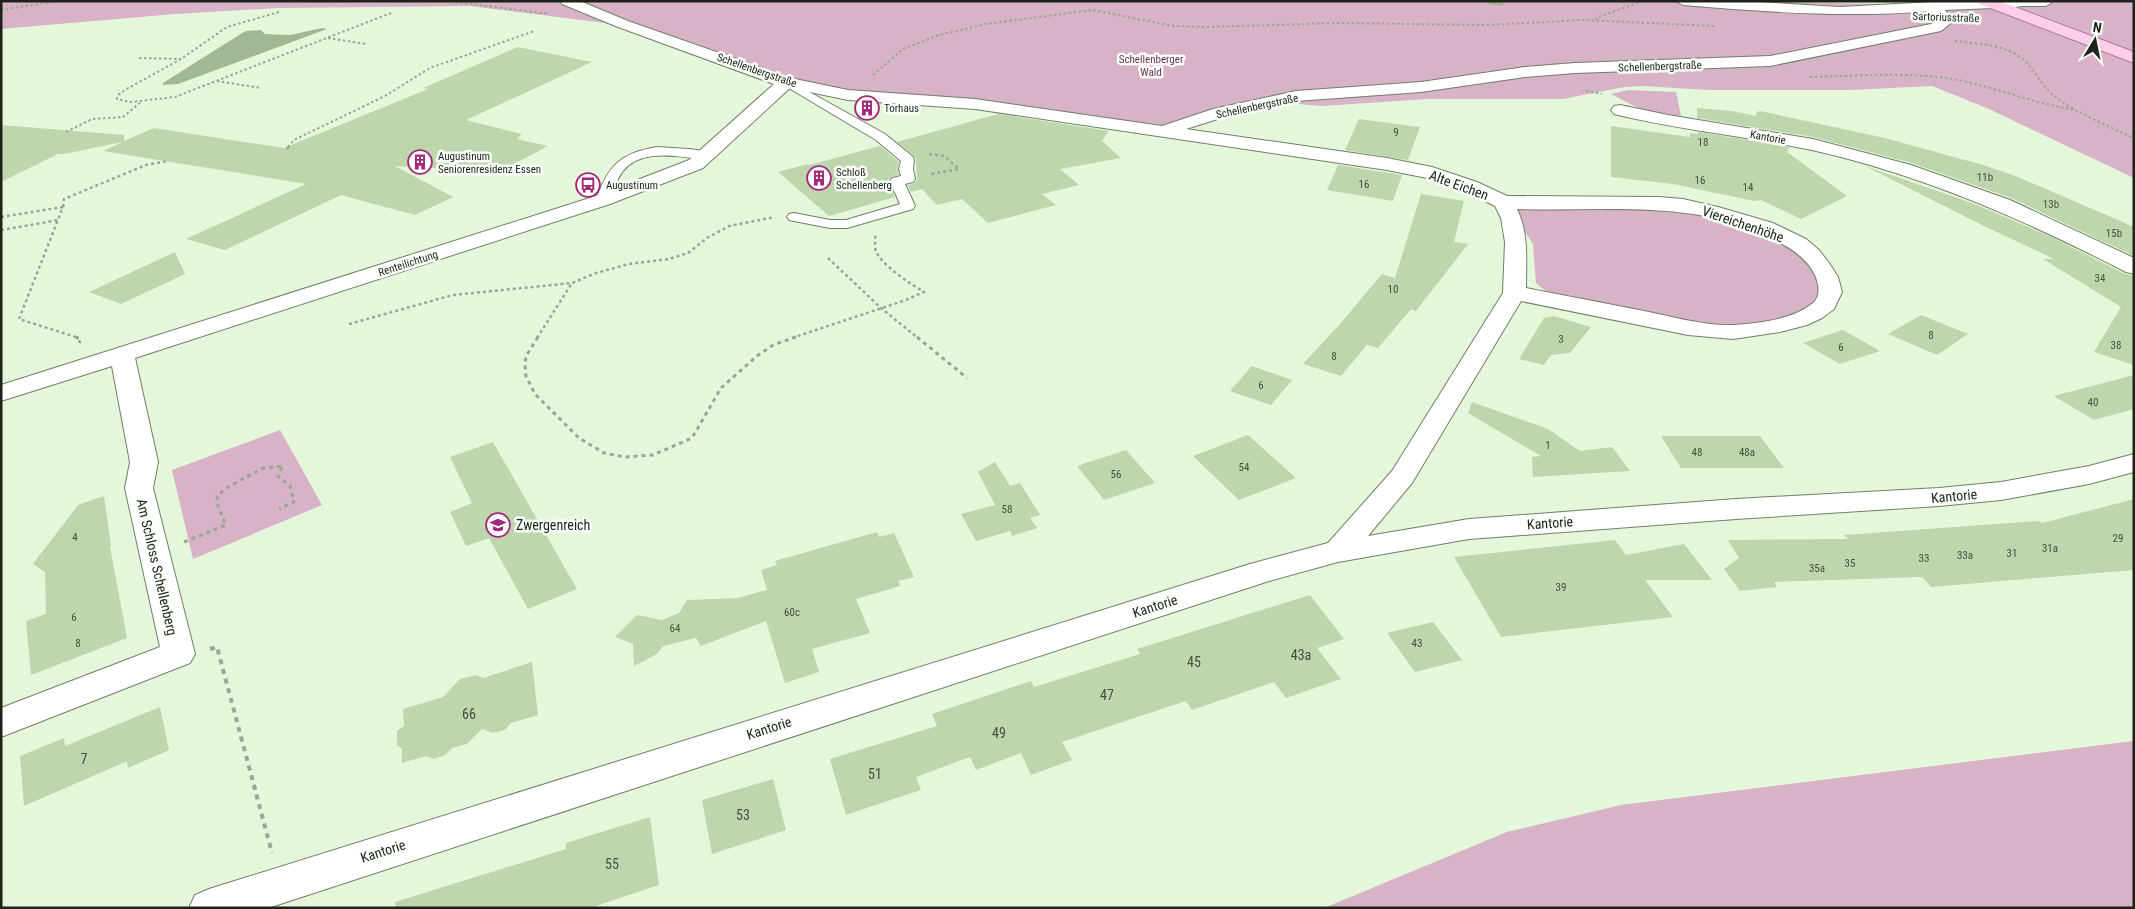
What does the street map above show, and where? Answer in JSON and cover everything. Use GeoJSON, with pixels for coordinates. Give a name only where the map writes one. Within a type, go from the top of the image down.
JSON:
{"type":"FeatureCollection","features":[{"type":"Feature","properties":{"kind":"main road"},"geometry":{"type":"LineString","coordinates":[[1988,2],[2020,7],[2134,47]]}},
{"type":"Feature","properties":{"kind":"main road"},"geometry":{"type":"LineString","coordinates":[[2020,7],[2134,58]]}},
{"type":"Feature","properties":{"kind":"street","name":"Schellenbergstraße"},"geometry":{"type":"LineString","coordinates":[[567,1],[623,24],[786,82],[848,95],[975,104],[1160,131],[1219,113],[1296,96],[1421,87],[1525,72],[1575,68],[1770,61],[1936,28],[1945,22],[1939,13]]}},
{"type":"Feature","properties":{"kind":"street","name":"Sartoriusstraße"},"geometry":{"type":"LineString","coordinates":[[1683,1],[1859,11],[1939,13],[1969,19]]}},
{"type":"Feature","properties":{"kind":"street","name":"Sartoriusstraße"},"geometry":{"type":"LineString","coordinates":[[1939,13],[1959,4],[1988,2]]}},
{"type":"Feature","properties":{"kind":"street","name":"Sartoriusstraße"},"geometry":{"type":"LineString","coordinates":[[1989,19],[2020,7]]}},
{"type":"Feature","properties":{"kind":"street","name":"Renteilichtung"},"geometry":{"type":"LineString","coordinates":[[1,393],[603,200],[680,171],[696,164],[707,155],[786,82]]}},
{"type":"Feature","properties":{"kind":"street","name":"Kantorie"},"geometry":{"type":"LineString","coordinates":[[1620,110],[1657,120],[1755,134],[1811,145],[1911,171],[2007,206],[2134,267]]}},
{"type":"Feature","properties":{"kind":"street","name":"Alte Eichen"},"geometry":{"type":"LineString","coordinates":[[1160,131],[1387,164],[1441,176],[1470,186],[1503,202],[1511,218],[1516,242],[1514,293],[1402,477],[1338,551]]}},
{"type":"Feature","properties":{"kind":"street","name":"Viereichenhöhe"},"geometry":{"type":"LineString","coordinates":[[1503,202],[1536,204],[1655,202],[1706,210],[1765,228],[1796,243],[1815,258],[1830,283],[1831,294],[1822,309],[1800,321],[1772,328],[1731,332],[1694,329],[1514,293]]}},
{"type":"Feature","properties":{"kind":"street","name":"Am Schloss Schellenberg"},"geometry":{"type":"LineString","coordinates":[[1,723],[178,654],[138,488],[144,462],[123,359],[119,355]]}},
{"type":"Feature","properties":{"kind":"street","name":"Kantorie"},"geometry":{"type":"LineString","coordinates":[[209,908],[1261,572],[1338,551],[1469,529],[2001,492],[2089,475],[2134,463]]}},
{"type":"Feature","properties":{"kind":"lane"},"geometry":{"type":"LineString","coordinates":[[2020,7],[2046,3]]}},
{"type":"Feature","properties":{"kind":"lane"},"geometry":{"type":"LineString","coordinates":[[786,82],[832,111],[873,132],[899,150],[908,160],[906,169],[908,178],[897,181],[908,206],[847,224],[830,224],[794,217]]}},
{"type":"Feature","properties":{"kind":"lane"},"geometry":{"type":"LineString","coordinates":[[603,200],[610,179],[616,170],[623,162],[637,155],[667,150],[707,155]]}},
{"type":"Feature","properties":{"kind":"path"},"geometry":{"type":"LineString","coordinates":[[1,10],[58,1]]}},
{"type":"Feature","properties":{"kind":"path"},"geometry":{"type":"LineString","coordinates":[[450,1],[552,15]]}},
{"type":"Feature","properties":{"kind":"path"},"geometry":{"type":"LineString","coordinates":[[1597,20],[1596,18],[1643,1]]}},
{"type":"Feature","properties":{"kind":"path"},"geometry":{"type":"LineString","coordinates":[[848,95],[879,71],[902,49],[939,35],[986,24],[1093,10],[1173,26],[1208,27],[1336,23],[1486,25],[1597,20],[1720,27]]}},
{"type":"Feature","properties":{"kind":"path"},"geometry":{"type":"LineString","coordinates":[[279,12],[227,27],[181,59],[125,90],[118,95],[117,99],[121,101],[142,101],[175,96],[391,12]]}},
{"type":"Feature","properties":{"kind":"path"},"geometry":{"type":"LineString","coordinates":[[287,149],[294,140],[385,96],[430,68],[534,31]]}},
{"type":"Feature","properties":{"kind":"path"},"geometry":{"type":"LineString","coordinates":[[328,38],[366,44]]}},
{"type":"Feature","properties":{"kind":"path"},"geometry":{"type":"LineString","coordinates":[[1947,40],[1993,47],[2010,52],[2023,59],[2033,75],[2048,91],[2076,110],[2134,138]]}},
{"type":"Feature","properties":{"kind":"path"},"geometry":{"type":"LineString","coordinates":[[139,58],[181,59]]}},
{"type":"Feature","properties":{"kind":"path"},"geometry":{"type":"LineString","coordinates":[[1809,77],[1924,76],[1982,85],[2058,108],[2076,110]]}},
{"type":"Feature","properties":{"kind":"path"},"geometry":{"type":"LineString","coordinates":[[217,81],[261,88]]}},
{"type":"Feature","properties":{"kind":"path"},"geometry":{"type":"LineString","coordinates":[[1582,90],[1609,97],[1620,103],[1620,110]]}},
{"type":"Feature","properties":{"kind":"path"},"geometry":{"type":"LineString","coordinates":[[66,132],[92,119],[123,117],[142,101]]}},
{"type":"Feature","properties":{"kind":"path"},"geometry":{"type":"LineString","coordinates":[[74,370],[72,356],[81,339],[19,319],[59,220],[64,199],[146,165],[168,161]]}},
{"type":"Feature","properties":{"kind":"path"},"geometry":{"type":"LineString","coordinates":[[1,217],[63,207]]}},
{"type":"Feature","properties":{"kind":"path"},"geometry":{"type":"LineString","coordinates":[[349,324],[453,295],[572,283],[596,273],[629,264],[669,259],[688,253],[707,238],[729,226],[760,218],[794,217]]}},
{"type":"Feature","properties":{"kind":"path"},"geometry":{"type":"LineString","coordinates":[[572,283],[526,356],[524,364],[526,376],[535,394],[579,438],[604,453],[625,457],[653,455],[692,438],[721,388],[757,356],[774,345],[924,292],[912,285],[890,266],[876,250],[871,218]]}},
{"type":"Feature","properties":{"kind":"path"},"geometry":{"type":"LineString","coordinates":[[1,230],[59,220]]}},
{"type":"Feature","properties":{"kind":"path"},"geometry":{"type":"LineString","coordinates":[[828,258],[881,308],[968,378]]}},
{"type":"Feature","properties":{"kind":"path"},"geometry":{"type":"LineString","coordinates":[[153,554],[226,525],[218,506],[217,496],[231,483],[249,477],[258,469],[271,465],[283,466],[278,476],[290,486],[294,502],[279,509]]}},
{"type":"Feature","properties":{"kind":"path"},"geometry":{"type":"LineString","coordinates":[[178,654],[193,656],[217,647],[275,865],[272,888]]}},
{"type":"Feature","properties":{"kind":"green space","name":"Schellenberger Wald"},"geometry":{"type":"Polygon","coordinates":[[[1,1],[1732,1],[1888,5],[1935,1],[2134,1],[2134,178],[1989,109],[1932,86],[1852,90],[1709,90],[1642,86],[1624,87],[1563,99],[1427,99],[1322,106],[1275,102],[1574,68],[1296,96],[1157,130],[847,94],[776,79],[605,23],[470,6],[279,8],[175,14],[1,29],[1,1]]]}},
{"type":"Feature","properties":{"kind":"green space"},"geometry":{"type":"Polygon","coordinates":[[[1628,90],[1676,92],[1682,120],[1642,110],[1611,94],[1628,90]]]}},
{"type":"Feature","properties":{"kind":"green space"},"geometry":{"type":"Polygon","coordinates":[[[1682,207],[1754,228],[1802,254],[1815,270],[1823,290],[1813,305],[1790,315],[1765,323],[1736,327],[1697,324],[1548,293],[1536,283],[1533,244],[1516,218],[1515,210],[1682,207]]]}},
{"type":"Feature","properties":{"kind":"green space"},"geometry":{"type":"Polygon","coordinates":[[[280,430],[322,505],[193,559],[172,470],[280,430]]]}},
{"type":"Feature","properties":{"kind":"green space"},"geometry":{"type":"Polygon","coordinates":[[[2134,741],[2134,908],[1324,908],[1507,832],[1621,805],[2134,741]]]}},
{"type":"Feature","properties":{"kind":"shaded area"},"geometry":{"type":"Polygon","coordinates":[[[322,28],[327,29],[178,84],[163,85],[163,83],[246,31],[261,30],[265,34],[290,35],[322,28]]]}},
{"type":"Feature","properties":{"kind":"building","name":"Augustinum Seniorenresidenz Essen"},"geometry":{"type":"Polygon","coordinates":[[[518,47],[592,62],[466,120],[522,134],[517,139],[548,146],[499,172],[395,166],[453,197],[415,215],[341,195],[225,250],[186,239],[306,184],[103,151],[123,142],[58,154],[1,182],[1,125],[124,135],[124,141],[154,128],[284,148],[428,89],[423,88],[518,47]]]}},
{"type":"Feature","properties":{"kind":"building"},"geometry":{"type":"Polygon","coordinates":[[[1697,108],[1732,111],[1756,116],[1757,112],[1760,111],[1885,138],[1983,165],[2018,177],[2134,227],[2134,256],[2011,198],[1912,163],[1813,137],[1697,118],[1697,108]]]}},
{"type":"Feature","properties":{"kind":"building"},"geometry":{"type":"Polygon","coordinates":[[[998,114],[1109,131],[1102,141],[1121,158],[1060,169],[1079,185],[1042,194],[1056,205],[988,223],[962,199],[937,205],[922,189],[911,192],[908,185],[913,184],[917,180],[916,159],[897,142],[998,114]]]}},
{"type":"Feature","properties":{"kind":"building"},"geometry":{"type":"Polygon","coordinates":[[[1359,119],[1420,127],[1408,160],[1345,150],[1359,119]]]}},
{"type":"Feature","properties":{"kind":"building"},"geometry":{"type":"Polygon","coordinates":[[[1611,126],[1690,137],[1690,133],[1698,134],[1698,132],[1790,147],[1787,152],[1847,196],[1801,219],[1761,200],[1754,201],[1673,184],[1611,177],[1611,126]]]}},
{"type":"Feature","properties":{"kind":"building","name":"Schloß Schellenberg"},"geometry":{"type":"Polygon","coordinates":[[[880,146],[899,162],[897,169],[899,175],[892,176],[888,180],[895,197],[829,216],[778,172],[809,165],[880,146]]]}},
{"type":"Feature","properties":{"kind":"building"},"geometry":{"type":"Polygon","coordinates":[[[1338,165],[1402,175],[1393,201],[1327,190],[1338,165]]]}},
{"type":"Feature","properties":{"kind":"building"},"geometry":{"type":"Polygon","coordinates":[[[1865,166],[1972,203],[2049,236],[2125,274],[2134,276],[2134,365],[2094,352],[2121,307],[2043,259],[2054,259],[1865,166]]]}},
{"type":"Feature","properties":{"kind":"building"},"geometry":{"type":"Polygon","coordinates":[[[1421,194],[1464,201],[1454,242],[1468,244],[1416,311],[1411,309],[1378,348],[1367,345],[1341,376],[1303,364],[1382,274],[1395,278],[1421,194]]]}},
{"type":"Feature","properties":{"kind":"building"},"geometry":{"type":"Polygon","coordinates":[[[175,252],[185,274],[121,304],[89,292],[175,252]]]}},
{"type":"Feature","properties":{"kind":"building"},"geometry":{"type":"Polygon","coordinates":[[[1921,315],[1968,334],[1937,355],[1888,334],[1921,315]]]}},
{"type":"Feature","properties":{"kind":"building"},"geometry":{"type":"Polygon","coordinates":[[[1554,316],[1591,327],[1570,353],[1551,355],[1544,365],[1519,359],[1544,318],[1554,316]]]}},
{"type":"Feature","properties":{"kind":"building"},"geometry":{"type":"Polygon","coordinates":[[[1843,330],[1880,351],[1840,364],[1803,343],[1843,330]]]}},
{"type":"Feature","properties":{"kind":"building"},"geometry":{"type":"Polygon","coordinates":[[[1252,366],[1292,380],[1271,405],[1230,391],[1252,366]]]}},
{"type":"Feature","properties":{"kind":"building"},"geometry":{"type":"Polygon","coordinates":[[[2134,375],[2134,409],[2094,420],[2054,396],[2134,375]]]}},
{"type":"Feature","properties":{"kind":"building"},"geometry":{"type":"Polygon","coordinates":[[[1472,402],[1548,429],[1580,451],[1612,447],[1630,471],[1533,477],[1532,457],[1541,456],[1468,413],[1472,402]]]}},
{"type":"Feature","properties":{"kind":"building"},"geometry":{"type":"Polygon","coordinates":[[[1248,435],[1296,478],[1239,500],[1193,456],[1248,435]]]}},
{"type":"Feature","properties":{"kind":"building"},"geometry":{"type":"Polygon","coordinates":[[[1661,436],[1760,436],[1784,468],[1681,468],[1661,436]]]}},
{"type":"Feature","properties":{"kind":"building","name":"Zwergenreich"},"geometry":{"type":"Polygon","coordinates":[[[493,442],[577,589],[528,609],[489,538],[466,546],[450,512],[472,503],[450,457],[493,442]]]}},
{"type":"Feature","properties":{"kind":"building"},"geometry":{"type":"Polygon","coordinates":[[[1126,450],[1155,483],[1104,500],[1077,466],[1126,450]]]}},
{"type":"Feature","properties":{"kind":"building"},"geometry":{"type":"Polygon","coordinates":[[[995,462],[1010,486],[1020,483],[1040,515],[1030,518],[1037,528],[1012,536],[1010,531],[976,541],[961,514],[995,505],[978,472],[995,462]]]}},
{"type":"Feature","properties":{"kind":"building"},"geometry":{"type":"Polygon","coordinates":[[[104,496],[110,547],[127,638],[31,675],[26,621],[46,614],[45,572],[33,564],[78,505],[104,496]]]}},
{"type":"Feature","properties":{"kind":"building"},"geometry":{"type":"Polygon","coordinates":[[[2134,499],[2134,570],[1931,587],[1922,577],[1774,582],[1777,587],[1740,591],[1724,569],[1739,558],[1728,540],[1848,539],[1844,535],[2039,521],[2042,523],[2134,499]]]}},
{"type":"Feature","properties":{"kind":"building"},"geometry":{"type":"Polygon","coordinates":[[[877,532],[879,537],[894,533],[914,577],[898,581],[900,586],[856,599],[870,633],[812,649],[819,672],[785,683],[766,621],[701,646],[696,638],[663,646],[657,654],[634,666],[633,644],[615,637],[637,615],[662,620],[679,613],[687,600],[738,598],[767,590],[761,570],[777,565],[775,561],[877,532]]]}},
{"type":"Feature","properties":{"kind":"building"},"geometry":{"type":"Polygon","coordinates":[[[1615,540],[1626,555],[1684,544],[1712,580],[1645,580],[1673,617],[1501,637],[1454,557],[1615,540]]]}},
{"type":"Feature","properties":{"kind":"building"},"geometry":{"type":"Polygon","coordinates":[[[1310,595],[1344,639],[1317,648],[1341,679],[1286,698],[1274,682],[1192,710],[1186,701],[1062,742],[1072,760],[1031,775],[1021,753],[976,770],[970,757],[916,777],[921,790],[846,815],[830,759],[937,726],[932,714],[1031,681],[1034,687],[1140,654],[1137,649],[1310,595]]]}},
{"type":"Feature","properties":{"kind":"building"},"geometry":{"type":"Polygon","coordinates":[[[1433,622],[1462,660],[1415,672],[1387,633],[1433,622]]]}},
{"type":"Feature","properties":{"kind":"building"},"geometry":{"type":"Polygon","coordinates":[[[532,662],[538,715],[511,723],[505,730],[493,733],[482,729],[467,744],[452,748],[445,755],[434,759],[426,756],[402,763],[402,748],[397,746],[397,731],[404,726],[403,709],[443,697],[460,679],[476,675],[483,678],[532,662]]]}},
{"type":"Feature","properties":{"kind":"building"},"geometry":{"type":"Polygon","coordinates":[[[160,707],[169,750],[128,768],[127,761],[24,806],[20,756],[64,738],[65,746],[160,707]]]}},
{"type":"Feature","properties":{"kind":"building"},"geometry":{"type":"Polygon","coordinates":[[[773,779],[786,830],[712,854],[702,800],[773,779]]]}},
{"type":"Feature","properties":{"kind":"building"},"geometry":{"type":"Polygon","coordinates":[[[650,817],[659,885],[590,908],[396,908],[395,902],[566,849],[566,843],[650,817]]]}},
{"type":"Feature","properties":{"kind":"waterway"},"geometry":{"type":"LineString","coordinates":[[1489,1],[1501,3]]}},
{"type":"Feature","properties":{"kind":"place","name":"Torhaus"},"geometry":{"type":"Point","coordinates":[867,108]}},
{"type":"Feature","properties":{"kind":"place","name":"Augustinum Seniorenresidenz Essen"},"geometry":{"type":"Point","coordinates":[420,162]}},
{"type":"Feature","properties":{"kind":"place","name":"Schloß Schellenberg"},"geometry":{"type":"Point","coordinates":[819,178]}},
{"type":"Feature","properties":{"kind":"place","name":"Augustinum"},"geometry":{"type":"Point","coordinates":[588,185]}},
{"type":"Feature","properties":{"kind":"place","name":"Zwergenreich"},"geometry":{"type":"Point","coordinates":[498,525]}}]}
